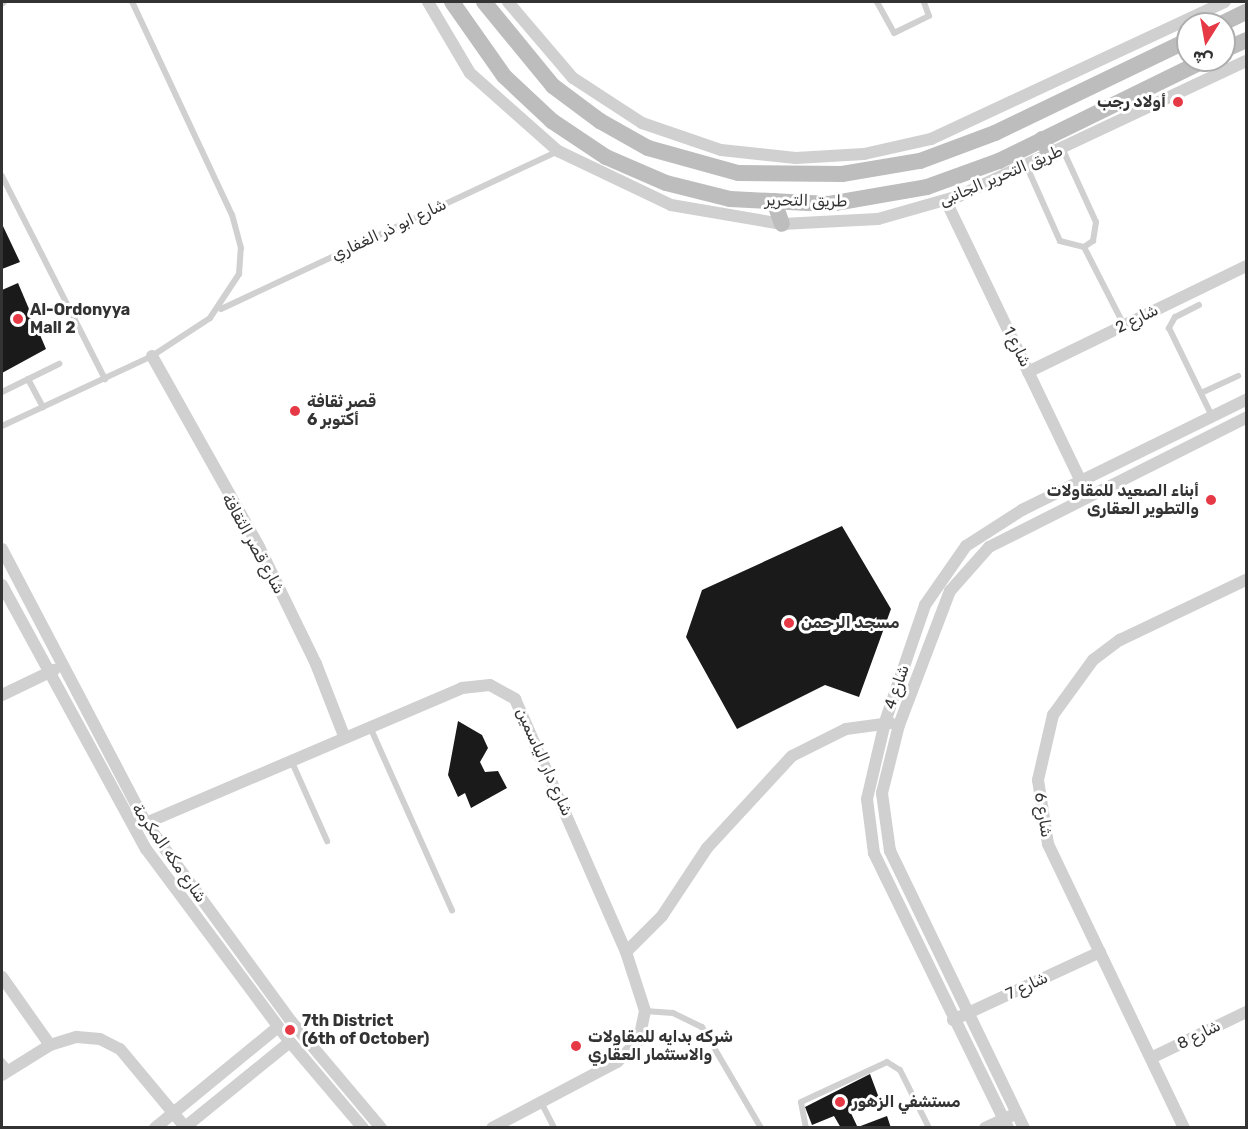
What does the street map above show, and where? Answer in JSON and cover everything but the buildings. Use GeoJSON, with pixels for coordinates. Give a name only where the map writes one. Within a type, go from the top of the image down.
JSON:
{"type":"FeatureCollection","features":[{"type":"Feature","properties":{"kind":"street","name":"طريق التحرير الجانبى"},"geometry":{"type":"LineString","coordinates":[[428,2],[470,73],[558,151],[671,205],[782,224],[878,219],[946,201],[1027,167],[1246,61]]}},
{"type":"Feature","properties":{"kind":"street","name":"طريق التحرير"},"geometry":{"type":"LineString","coordinates":[[452,2],[483,51],[527,99],[606,157],[666,183],[730,199],[829,204],[895,195],[959,177],[1180,72]]}},
{"type":"Feature","properties":{"kind":"street","name":"طريق التحرير"},"geometry":{"type":"LineString","coordinates":[[484,2],[553,86],[600,121],[648,148],[738,173],[842,174],[920,160],[995,133],[1176,46]]}},
{"type":"Feature","properties":{"kind":"street"},"geometry":{"type":"LineString","coordinates":[[508,2],[573,78],[642,123],[721,150],[796,158],[864,154],[931,139],[1225,2]]}},
{"type":"Feature","properties":{"kind":"street"},"geometry":{"type":"LineString","coordinates":[[1042,139],[1057,153]]}},
{"type":"Feature","properties":{"kind":"street"},"geometry":{"type":"LineString","coordinates":[[774,201],[782,224]]}},
{"type":"Feature","properties":{"kind":"street","name":"شارع 1"},"geometry":{"type":"LineString","coordinates":[[946,201],[1087,494]]}},
{"type":"Feature","properties":{"kind":"street","name":"شارع 2"},"geometry":{"type":"LineString","coordinates":[[1028,372],[1246,266]]}},
{"type":"Feature","properties":{"kind":"street","name":"شارع قصر الثقافة"},"geometry":{"type":"LineString","coordinates":[[152,356],[259,547],[316,663],[344,736]]}},
{"type":"Feature","properties":{"kind":"street"},"geometry":{"type":"LineString","coordinates":[[1242,402],[1246,420]]}},
{"type":"Feature","properties":{"kind":"street","name":"شارع 4"},"geometry":{"type":"LineString","coordinates":[[1006,1123],[953,1020],[870,836],[869,780],[885,722],[925,605],[954,559],[981,534],[1080,480],[1242,402]]}},
{"type":"Feature","properties":{"kind":"street","name":"شارع 4"},"geometry":{"type":"LineString","coordinates":[[1024,1128],[884,832],[882,793],[900,725],[941,609],[961,575],[1005,536],[1087,494],[1246,420]]}},
{"type":"Feature","properties":{"kind":"street","name":"شارع مكه المكرمة"},"geometry":{"type":"LineString","coordinates":[[2,549],[61,667],[146,824],[291,1021],[381,1128]]}},
{"type":"Feature","properties":{"kind":"street","name":"شارع 6"},"geometry":{"type":"LineString","coordinates":[[1184,1128],[1048,844],[1040,817],[1039,768],[1053,715],[1093,660],[1120,640],[1246,580]]}},
{"type":"Feature","properties":{"kind":"street","name":"شارع مكه المكرمة"},"geometry":{"type":"LineString","coordinates":[[2,585],[47,673],[131,825],[278,1027],[363,1128]]}},
{"type":"Feature","properties":{"kind":"street"},"geometry":{"type":"LineString","coordinates":[[2,695],[61,667]]}},
{"type":"Feature","properties":{"kind":"street","name":"شارع دار الياسمين"},"geometry":{"type":"LineString","coordinates":[[146,824],[344,736],[476,685],[490,685],[515,699],[626,952],[645,1011]]}},
{"type":"Feature","properties":{"kind":"street"},"geometry":{"type":"LineString","coordinates":[[626,952],[662,916],[707,848],[773,773],[813,743],[861,724],[885,722],[900,725]]}},
{"type":"Feature","properties":{"kind":"street","name":"شارع 7"},"geometry":{"type":"LineString","coordinates":[[953,1020],[1100,952]]}},
{"type":"Feature","properties":{"kind":"street"},"geometry":{"type":"LineString","coordinates":[[2,977],[50,1045]]}},
{"type":"Feature","properties":{"kind":"street"},"geometry":{"type":"LineString","coordinates":[[492,1128],[542,1104],[630,1053],[644,1026],[645,1011]]}},
{"type":"Feature","properties":{"kind":"street","name":"شارع 8"},"geometry":{"type":"LineString","coordinates":[[1151,1058],[1246,1012]]}},
{"type":"Feature","properties":{"kind":"street"},"geometry":{"type":"LineString","coordinates":[[155,1128],[278,1027]]}},
{"type":"Feature","properties":{"kind":"street"},"geometry":{"type":"LineString","coordinates":[[4,1069],[50,1045],[76,1037],[110,1043],[184,1127],[290,1042]]}},
{"type":"Feature","properties":{"kind":"street"},"geometry":{"type":"LineString","coordinates":[[985,1128],[1006,1123],[1018,1113]]}},
{"type":"Feature","properties":{"kind":"lane","name":"شارع ابو ذر الغفاري"},"geometry":{"type":"LineString","coordinates":[[132,2],[239,235],[239,274],[220,309]]}},
{"type":"Feature","properties":{"kind":"lane"},"geometry":{"type":"LineString","coordinates":[[877,2],[894,33],[929,16],[924,2]]}},
{"type":"Feature","properties":{"kind":"lane","name":"شارع ابو ذر الغفاري"},"geometry":{"type":"LineString","coordinates":[[2,426],[152,356],[220,309],[558,151]]}},
{"type":"Feature","properties":{"kind":"lane"},"geometry":{"type":"LineString","coordinates":[[1057,153],[1096,222],[1092,241],[1084,247]]}},
{"type":"Feature","properties":{"kind":"lane"},"geometry":{"type":"LineString","coordinates":[[1027,167],[1060,241],[1084,247],[1124,326]]}},
{"type":"Feature","properties":{"kind":"lane"},"geometry":{"type":"LineString","coordinates":[[2,176],[105,379]]}},
{"type":"Feature","properties":{"kind":"lane"},"geometry":{"type":"LineString","coordinates":[[1199,305],[1175,317],[1169,328],[1212,416]]}},
{"type":"Feature","properties":{"kind":"lane"},"geometry":{"type":"LineString","coordinates":[[2,392],[59,364]]}},
{"type":"Feature","properties":{"kind":"lane"},"geometry":{"type":"LineString","coordinates":[[1201,393],[1238,376]]}},
{"type":"Feature","properties":{"kind":"lane"},"geometry":{"type":"LineString","coordinates":[[28,379],[43,407]]}},
{"type":"Feature","properties":{"kind":"lane"},"geometry":{"type":"LineString","coordinates":[[369,726],[452,910]]}},
{"type":"Feature","properties":{"kind":"lane"},"geometry":{"type":"LineString","coordinates":[[291,760],[327,841]]}},
{"type":"Feature","properties":{"kind":"lane"},"geometry":{"type":"LineString","coordinates":[[645,1011],[673,1013],[702,1027],[761,1128]]}},
{"type":"Feature","properties":{"kind":"lane"},"geometry":{"type":"LineString","coordinates":[[807,1128],[801,1102],[887,1062],[900,1070],[929,1128]]}},
{"type":"Feature","properties":{"kind":"lane"},"geometry":{"type":"LineString","coordinates":[[542,1104],[554,1128]]}},
{"type":"Feature","properties":{"kind":"place","name":"أولاد رجب"},"geometry":{"type":"Point","coordinates":[1178,102]}},
{"type":"Feature","properties":{"kind":"place","name":"Al-Ordonyya Mall 2"},"geometry":{"type":"Point","coordinates":[18,319]}},
{"type":"Feature","properties":{"kind":"place","name":"قصر ثقافة 6 أكتوبر"},"geometry":{"type":"Point","coordinates":[295,411]}},
{"type":"Feature","properties":{"kind":"place","name":"أبناء الصعيد للمقاولات والتطوير العقارى"},"geometry":{"type":"Point","coordinates":[1211,500]}},
{"type":"Feature","properties":{"kind":"place","name":"مسجد الرحمن"},"geometry":{"type":"Point","coordinates":[789,623]}},
{"type":"Feature","properties":{"kind":"place","name":"7th District (6th of October)"},"geometry":{"type":"Point","coordinates":[290,1030]}},
{"type":"Feature","properties":{"kind":"place","name":"شركه بدايه للمقاولات والاستثمار العقاري"},"geometry":{"type":"Point","coordinates":[576,1046]}},
{"type":"Feature","properties":{"kind":"place","name":"مستشفي الزهور"},"geometry":{"type":"Point","coordinates":[840,1102]}}]}
